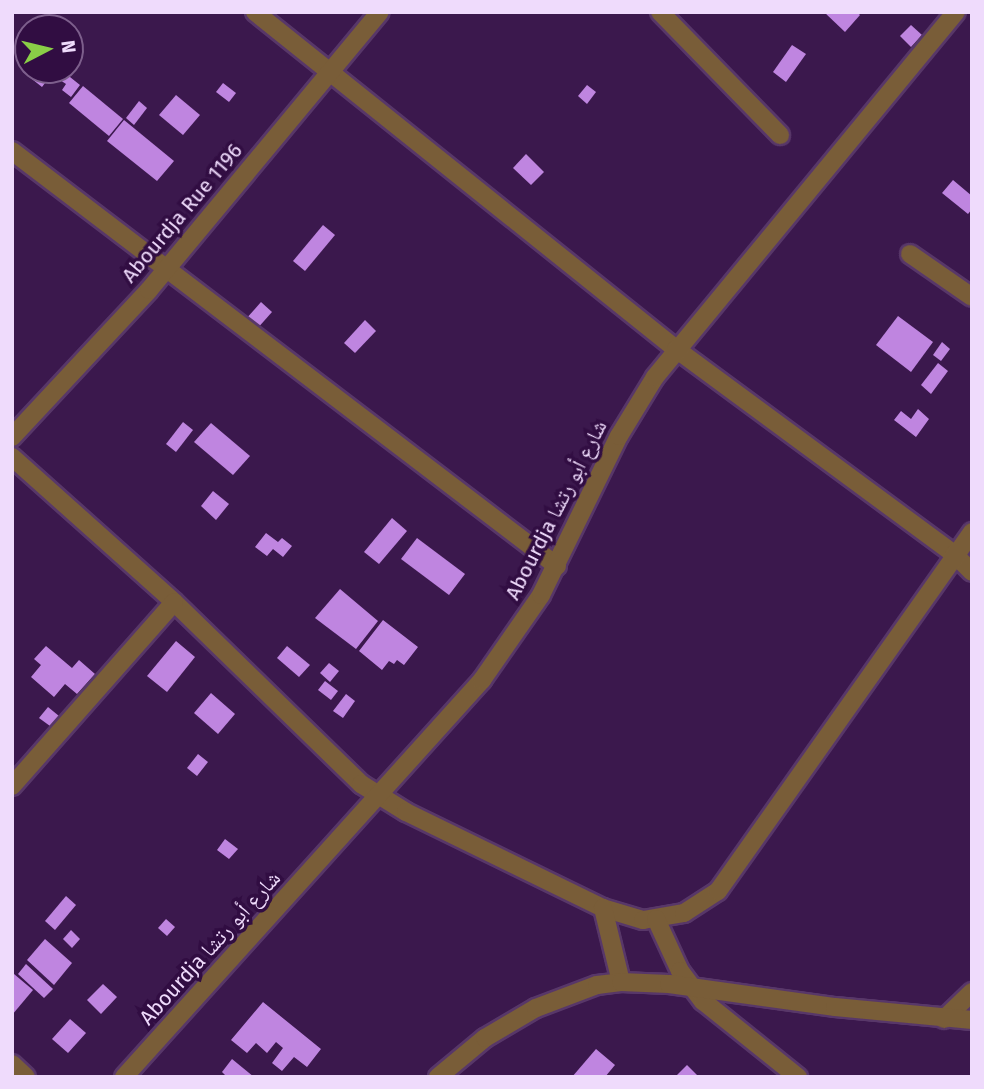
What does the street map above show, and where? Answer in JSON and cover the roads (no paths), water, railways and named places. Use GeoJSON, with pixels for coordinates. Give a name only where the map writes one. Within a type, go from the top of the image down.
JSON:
{"type":"FeatureCollection","features":[{"type":"Feature","properties":{"kind":"street"},"geometry":{"type":"LineString","coordinates":[[256,12],[676,349],[954,554],[972,572]]}},
{"type":"Feature","properties":{"kind":"street","name":"Abourdja Rue 1196"},"geometry":{"type":"LineString","coordinates":[[12,438],[167,268],[380,12]]}},
{"type":"Feature","properties":{"kind":"street"},"geometry":{"type":"LineString","coordinates":[[660,12],[780,135]]}},
{"type":"Feature","properties":{"kind":"street","name":"Abourdja شارع أبو رتشا"},"geometry":{"type":"LineString","coordinates":[[124,1077],[482,680],[523,624],[557,566],[619,436],[676,349],[956,12]]}},
{"type":"Feature","properties":{"kind":"street"},"geometry":{"type":"LineString","coordinates":[[12,151],[557,566]]}},
{"type":"Feature","properties":{"kind":"street"},"geometry":{"type":"LineString","coordinates":[[910,254],[972,297]]}},
{"type":"Feature","properties":{"kind":"street"},"geometry":{"type":"LineString","coordinates":[[12,457],[174,602],[346,772],[378,796],[603,908],[629,918],[656,919],[696,908],[718,891],[972,532]]}},
{"type":"Feature","properties":{"kind":"street"},"geometry":{"type":"LineString","coordinates":[[12,786],[174,602]]}},
{"type":"Feature","properties":{"kind":"street"},"geometry":{"type":"LineString","coordinates":[[603,908],[621,982]]}},
{"type":"Feature","properties":{"kind":"street"},"geometry":{"type":"LineString","coordinates":[[656,919],[671,954],[691,986],[717,1014],[798,1077]]}},
{"type":"Feature","properties":{"kind":"street"},"geometry":{"type":"LineString","coordinates":[[438,1077],[485,1038],[536,1008],[597,985],[621,982],[691,986],[944,1019],[972,1020]]}},
{"type":"Feature","properties":{"kind":"street"},"geometry":{"type":"LineString","coordinates":[[944,1019],[972,992]]}},
{"type":"Feature","properties":{"kind":"street"},"geometry":{"type":"LineString","coordinates":[[12,1064],[26,1077]]}}]}
